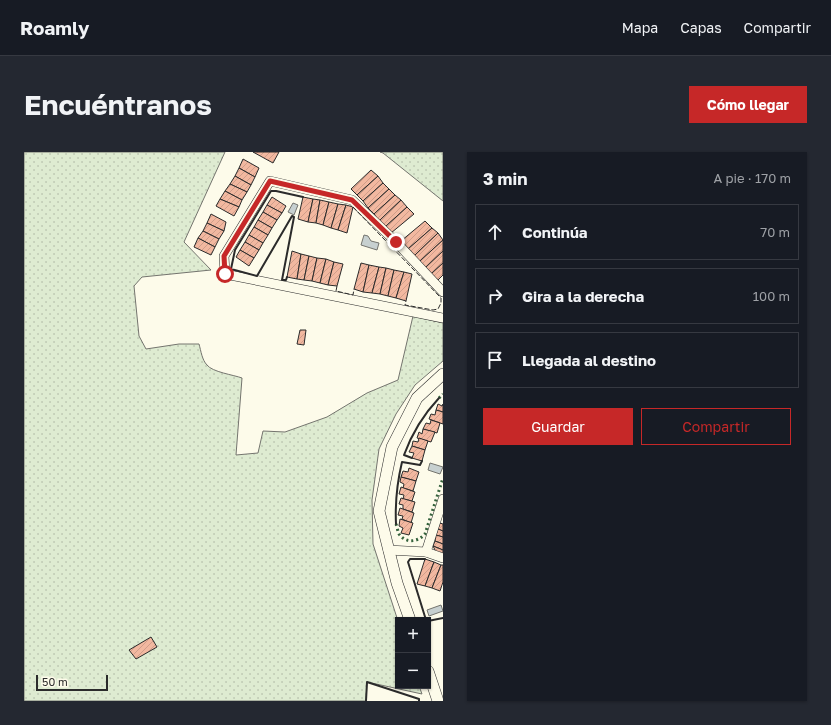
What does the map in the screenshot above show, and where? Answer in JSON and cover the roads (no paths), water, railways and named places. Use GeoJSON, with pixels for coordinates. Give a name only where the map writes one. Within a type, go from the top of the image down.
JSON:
{"type":"FeatureCollection","features":[{"type":"Feature","properties":{"kind":"street"},"geometry":{"type":"LineString","coordinates":[[443,292],[396,242],[352,200],[270,181],[224,256],[225,274],[443,318]]}},
{"type":"Feature","properties":{"kind":"street"},"geometry":{"type":"LineString","coordinates":[[409,617],[397,583],[378,511],[392,447],[417,398],[443,374]]}},
{"type":"Feature","properties":{"kind":"street"},"geometry":{"type":"LineString","coordinates":[[426,552],[443,500]]}},
{"type":"Feature","properties":{"kind":"street"},"geometry":{"type":"LineString","coordinates":[[388,550],[426,552],[443,558]]}},
{"type":"Feature","properties":{"kind":"street"},"geometry":{"type":"LineString","coordinates":[[431,680],[438,701]]}}]}
